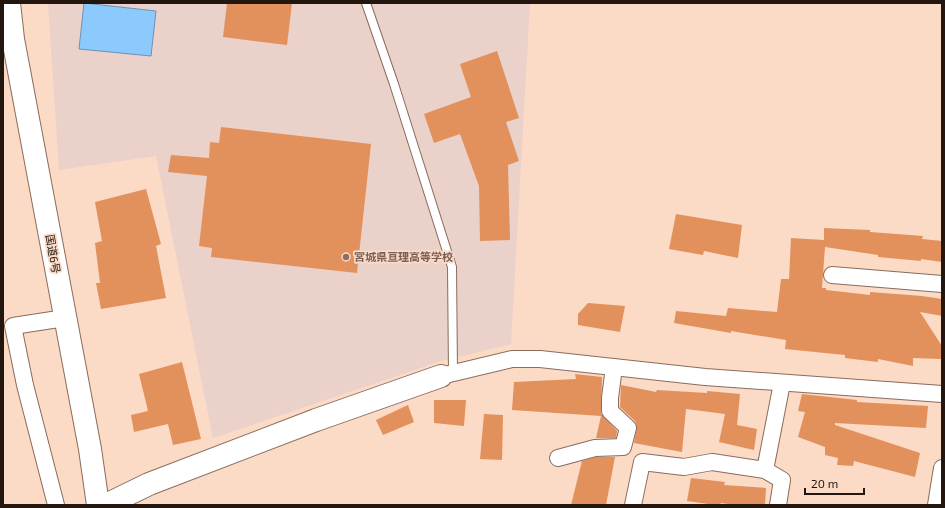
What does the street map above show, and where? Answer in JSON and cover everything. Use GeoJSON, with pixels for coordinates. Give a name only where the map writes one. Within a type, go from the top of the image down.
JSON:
{"type":"FeatureCollection","features":[{"type":"Feature","properties":{"kind":"main road","name":"国道6号"},"geometry":{"type":"LineString","coordinates":[[9,3],[13,39],[90,449],[98,505]]}},
{"type":"Feature","properties":{"kind":"main road"},"geometry":{"type":"LineString","coordinates":[[106,505],[149,484],[316,420],[447,374]]}},
{"type":"Feature","properties":{"kind":"street"},"geometry":{"type":"LineString","coordinates":[[832,275],[942,284]]}},
{"type":"Feature","properties":{"kind":"street"},"geometry":{"type":"LineString","coordinates":[[56,505],[25,385],[13,326],[65,318]]}},
{"type":"Feature","properties":{"kind":"street"},"geometry":{"type":"LineString","coordinates":[[447,374],[512,360],[540,359],[705,377],[942,394]]}},
{"type":"Feature","properties":{"kind":"street"},"geometry":{"type":"LineString","coordinates":[[558,458],[595,448],[623,447],[628,428],[610,411],[614,367]]}},
{"type":"Feature","properties":{"kind":"street"},"geometry":{"type":"LineString","coordinates":[[765,470],[782,383]]}},
{"type":"Feature","properties":{"kind":"street"},"geometry":{"type":"LineString","coordinates":[[633,505],[642,462],[684,467],[712,462],[765,470],[782,480],[778,505]]}},
{"type":"Feature","properties":{"kind":"street"},"geometry":{"type":"LineString","coordinates":[[936,505],[942,468]]}},
{"type":"Feature","properties":{"kind":"lane"},"geometry":{"type":"LineString","coordinates":[[366,3],[394,84],[452,267],[447,374]]}},
{"type":"Feature","properties":{"kind":"shaded area","name":"宮城県亘理高等学校"},"geometry":{"type":"Polygon","coordinates":[[[48,3],[530,3],[511,344],[438,362],[213,438],[156,156],[59,170],[48,3]]]}},
{"type":"Feature","properties":{"kind":"water"},"geometry":{"type":"Polygon","coordinates":[[[84,3],[156,11],[151,56],[79,49],[84,3]]]}},
{"type":"Feature","properties":{"kind":"building"},"geometry":{"type":"Polygon","coordinates":[[[227,3],[292,3],[287,45],[223,37],[227,3]]]}},
{"type":"Feature","properties":{"kind":"building"},"geometry":{"type":"Polygon","coordinates":[[[497,51],[519,118],[506,122],[519,161],[508,165],[510,240],[480,241],[479,186],[460,134],[434,143],[424,114],[471,97],[460,64],[497,51]]]}},
{"type":"Feature","properties":{"kind":"building"},"geometry":{"type":"Polygon","coordinates":[[[221,127],[371,144],[357,273],[211,257],[212,248],[199,246],[207,176],[168,172],[171,155],[209,158],[210,142],[219,143],[221,127]]]}},
{"type":"Feature","properties":{"kind":"building"},"geometry":{"type":"Polygon","coordinates":[[[146,189],[161,244],[156,246],[166,298],[101,309],[96,283],[100,283],[95,243],[102,241],[95,202],[146,189]]]}},
{"type":"Feature","properties":{"kind":"building"},"geometry":{"type":"Polygon","coordinates":[[[676,214],[742,225],[738,258],[704,251],[703,255],[669,249],[676,214]]]}},
{"type":"Feature","properties":{"kind":"building"},"geometry":{"type":"Polygon","coordinates":[[[824,228],[870,230],[870,232],[923,236],[922,239],[942,241],[942,262],[921,259],[921,261],[878,257],[878,255],[825,247],[822,288],[826,288],[826,290],[870,295],[870,292],[942,299],[942,316],[920,312],[942,346],[941,359],[913,358],[913,366],[878,359],[878,362],[845,358],[845,355],[785,349],[786,340],[731,331],[731,333],[674,323],[676,311],[726,316],[728,308],[777,312],[781,279],[789,279],[791,238],[824,240],[824,228]]]}},
{"type":"Feature","properties":{"kind":"building"},"geometry":{"type":"Polygon","coordinates":[[[588,303],[625,306],[620,332],[578,325],[578,314],[588,303]]]}},
{"type":"Feature","properties":{"kind":"building"},"geometry":{"type":"Polygon","coordinates":[[[182,362],[201,439],[173,445],[168,424],[134,432],[131,415],[148,411],[139,374],[182,362]]]}},
{"type":"Feature","properties":{"kind":"building"},"geometry":{"type":"Polygon","coordinates":[[[575,374],[602,377],[601,414],[617,431],[616,438],[596,438],[601,416],[512,410],[514,382],[576,379],[575,374]]]}},
{"type":"Feature","properties":{"kind":"building"},"geometry":{"type":"Polygon","coordinates":[[[621,385],[656,392],[657,390],[707,393],[707,391],[740,394],[737,425],[757,429],[754,450],[719,442],[725,414],[686,409],[682,452],[634,443],[637,426],[635,421],[620,407],[621,385]]]}},
{"type":"Feature","properties":{"kind":"building"},"geometry":{"type":"Polygon","coordinates":[[[802,394],[857,400],[857,402],[928,406],[926,428],[835,423],[835,425],[920,453],[915,477],[854,461],[853,466],[837,465],[838,458],[825,455],[825,447],[798,437],[805,412],[798,411],[802,394]]]}},
{"type":"Feature","properties":{"kind":"building"},"geometry":{"type":"Polygon","coordinates":[[[434,400],[466,400],[464,426],[434,423],[434,400]]]}},
{"type":"Feature","properties":{"kind":"building"},"geometry":{"type":"Polygon","coordinates":[[[408,405],[414,422],[383,435],[376,420],[408,405]]]}},
{"type":"Feature","properties":{"kind":"building"},"geometry":{"type":"Polygon","coordinates":[[[484,414],[503,415],[502,460],[480,459],[484,414]]]}},
{"type":"Feature","properties":{"kind":"building"},"geometry":{"type":"Polygon","coordinates":[[[596,457],[615,457],[606,505],[571,505],[582,461],[596,457]]]}},
{"type":"Feature","properties":{"kind":"building"},"geometry":{"type":"Polygon","coordinates":[[[691,478],[725,482],[724,485],[766,488],[765,505],[735,505],[721,503],[720,505],[715,505],[687,501],[691,478]]]}},
{"type":"Feature","properties":{"kind":"place","name":"宮城県亘理高等学校"},"geometry":{"type":"Point","coordinates":[346,257]}}]}
